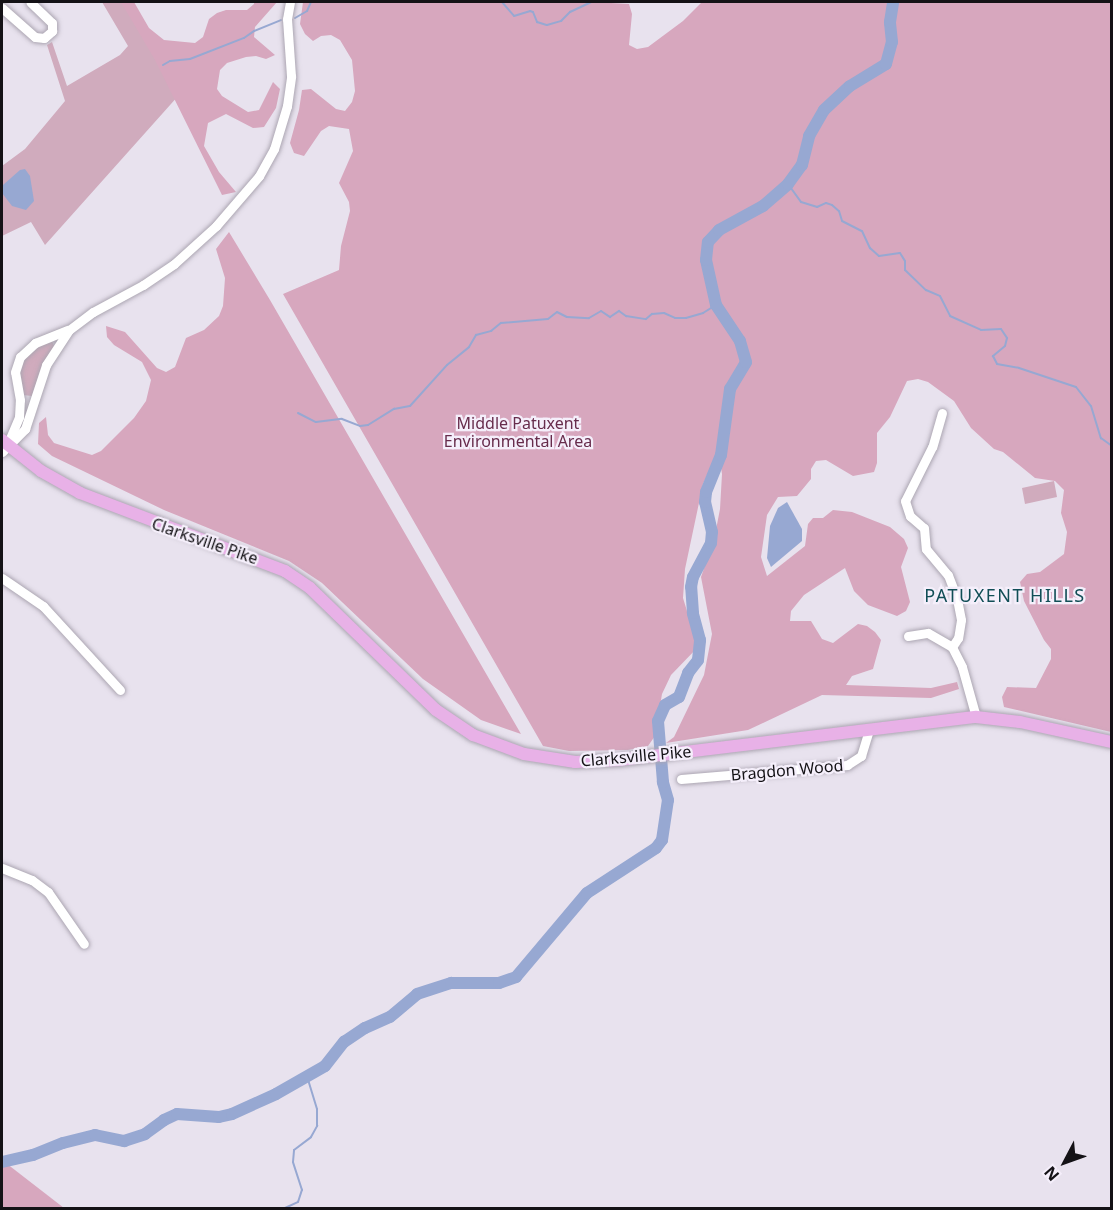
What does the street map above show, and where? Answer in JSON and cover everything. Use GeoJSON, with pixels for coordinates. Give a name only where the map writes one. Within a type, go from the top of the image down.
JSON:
{"type":"FeatureCollection","features":[{"type":"Feature","properties":{"kind":"main road","name":"Clarksville Pike"},"geometry":{"type":"LineString","coordinates":[[4,446],[41,471],[80,493],[170,529],[269,563],[292,575],[327,604],[425,701],[473,735],[509,750],[556,760],[593,762],[976,717],[1020,722],[1112,742]]}},
{"type":"Feature","properties":{"kind":"street"},"geometry":{"type":"LineString","coordinates":[[7,2],[2,8],[35,37],[44,38],[52,31],[52,23],[30,2]]}},
{"type":"Feature","properties":{"kind":"street"},"geometry":{"type":"LineString","coordinates":[[4,446],[19,417],[20,400],[15,372],[20,357],[35,343],[69,330],[93,312],[143,285],[174,264],[216,226],[259,176],[274,149],[287,106],[291,76],[287,12],[290,2]]}},
{"type":"Feature","properties":{"kind":"street"},"geometry":{"type":"LineString","coordinates":[[4,446],[25,429],[46,365],[69,330]]}},
{"type":"Feature","properties":{"kind":"street"},"geometry":{"type":"LineString","coordinates":[[942,412],[932,447],[905,501],[910,516],[924,528],[926,549],[948,575],[957,599],[961,620],[958,638],[952,647]]}},
{"type":"Feature","properties":{"kind":"street"},"geometry":{"type":"LineString","coordinates":[[2,578],[43,606],[120,690]]}},
{"type":"Feature","properties":{"kind":"street"},"geometry":{"type":"LineString","coordinates":[[908,636],[928,633],[952,647],[962,667],[976,717]]}},
{"type":"Feature","properties":{"kind":"street","name":"Bragdon Wood"},"geometry":{"type":"LineString","coordinates":[[681,779],[847,765],[861,756],[869,729]]}},
{"type":"Feature","properties":{"kind":"street"},"geometry":{"type":"LineString","coordinates":[[2,868],[32,880],[48,892],[84,944]]}},
{"type":"Feature","properties":{"kind":"shaded area"},"geometry":{"type":"Polygon","coordinates":[[[102,2],[124,2],[179,95],[45,245],[31,222],[2,236],[2,166],[25,149],[65,101],[47,45],[52,42],[67,86],[120,55],[128,46],[102,2]]]}},
{"type":"Feature","properties":{"kind":"shaded area"},"geometry":{"type":"Polygon","coordinates":[[[52,341],[54,346],[32,396],[23,395],[18,374],[23,359],[35,345],[52,341]]]}},
{"type":"Feature","properties":{"kind":"shaded area"},"geometry":{"type":"Polygon","coordinates":[[[1054,481],[1057,497],[1025,504],[1022,488],[1054,481]]]}},
{"type":"Feature","properties":{"kind":"green space"},"geometry":{"type":"Polygon","coordinates":[[[121,2],[134,2],[149,28],[164,40],[195,43],[203,37],[209,19],[217,13],[226,10],[247,10],[254,2],[277,2],[255,27],[254,37],[275,55],[266,59],[256,56],[246,57],[227,63],[220,70],[217,89],[222,96],[248,112],[259,110],[273,82],[280,89],[276,108],[264,127],[253,128],[226,114],[208,123],[204,146],[219,172],[236,192],[222,195],[155,60],[121,2]]]}},
{"type":"Feature","properties":{"kind":"green space","name":"Middle Patuxent Environmental Area"},"geometry":{"type":"Polygon","coordinates":[[[303,2],[629,4],[632,14],[629,45],[637,49],[648,47],[683,21],[702,2],[1111,2],[1111,732],[1004,707],[1002,697],[1007,687],[1036,688],[1051,659],[1051,649],[1024,601],[1020,582],[1027,574],[1040,572],[1064,554],[1067,532],[1061,513],[1064,490],[1055,481],[1035,478],[1003,452],[994,449],[971,428],[954,401],[928,382],[918,379],[907,381],[890,417],[877,433],[877,463],[874,472],[853,476],[826,460],[816,461],[811,469],[811,479],[797,496],[778,497],[767,515],[761,557],[767,576],[805,546],[808,524],[813,518],[823,518],[833,510],[852,512],[890,527],[904,539],[908,548],[901,567],[910,602],[906,611],[897,616],[868,605],[854,591],[845,568],[804,595],[791,611],[790,621],[811,621],[822,639],[833,643],[858,624],[867,626],[875,632],[881,640],[873,669],[852,676],[846,685],[931,688],[957,682],[959,689],[931,698],[822,695],[748,730],[666,743],[674,737],[704,675],[712,634],[701,577],[714,540],[720,509],[722,474],[720,461],[707,475],[703,484],[685,569],[683,598],[698,647],[671,675],[662,694],[655,736],[648,746],[628,750],[569,751],[543,746],[283,294],[339,270],[341,246],[350,211],[349,202],[339,183],[353,151],[349,129],[329,126],[321,131],[304,156],[294,153],[290,143],[302,90],[311,89],[336,109],[345,111],[352,102],[355,91],[352,60],[340,40],[331,35],[321,36],[313,41],[305,34],[300,24],[303,2]]]}},
{"type":"Feature","properties":{"kind":"green space"},"geometry":{"type":"Polygon","coordinates":[[[229,232],[521,734],[481,720],[423,679],[322,583],[289,561],[164,510],[52,456],[38,444],[39,423],[46,417],[48,435],[54,443],[92,455],[101,451],[134,418],[146,401],[151,380],[142,362],[114,345],[107,337],[106,326],[125,332],[157,368],[166,372],[175,367],[186,338],[204,330],[219,316],[223,306],[225,278],[216,249],[229,232]]]}},
{"type":"Feature","properties":{"kind":"green space"},"geometry":{"type":"Polygon","coordinates":[[[2,1160],[64,1208],[2,1208],[2,1160]]]}},
{"type":"Feature","properties":{"kind":"water"},"geometry":{"type":"Polygon","coordinates":[[[25,169],[30,176],[34,201],[26,210],[12,206],[2,193],[3,185],[20,170],[25,169]]]}},
{"type":"Feature","properties":{"kind":"water"},"geometry":{"type":"Polygon","coordinates":[[[787,502],[802,529],[802,541],[771,567],[767,558],[770,526],[778,508],[787,502]]]}},
{"type":"Feature","properties":{"kind":"waterway"},"geometry":{"type":"LineString","coordinates":[[295,18],[307,11],[311,2]]}},
{"type":"Feature","properties":{"kind":"waterway"},"geometry":{"type":"LineString","coordinates":[[502,2],[514,16],[530,11],[533,12],[537,22],[547,25],[561,21],[570,12],[591,2]]}},
{"type":"Feature","properties":{"kind":"waterway"},"geometry":{"type":"LineString","coordinates":[[2,1162],[33,1155],[63,1143],[95,1135],[124,1141],[145,1134],[164,1120],[177,1114],[219,1117],[232,1114],[276,1094],[325,1066],[344,1042],[365,1028],[390,1017],[417,994],[451,983],[499,983],[516,977],[587,893],[656,848],[662,840],[668,800],[663,782],[658,721],[665,705],[679,697],[688,673],[698,660],[700,640],[693,613],[691,587],[693,577],[711,543],[712,532],[705,502],[706,492],[721,455],[730,389],[746,362],[740,341],[716,305],[706,260],[708,242],[719,230],[763,206],[788,184],[802,165],[809,136],[824,110],[850,86],[886,64],[892,42],[890,22],[893,2]]}},
{"type":"Feature","properties":{"kind":"waterway"},"geometry":{"type":"LineString","coordinates":[[163,65],[170,61],[190,59],[244,38],[254,31],[281,20]]}},
{"type":"Feature","properties":{"kind":"waterway"},"geometry":{"type":"LineString","coordinates":[[788,184],[801,202],[817,207],[826,203],[832,205],[839,211],[842,221],[862,231],[870,248],[879,256],[900,253],[905,261],[905,270],[926,290],[940,296],[950,316],[981,330],[1001,329],[1007,338],[1005,346],[993,356],[997,364],[1019,368],[1076,387],[1091,406],[1101,438],[1112,446]]}},
{"type":"Feature","properties":{"kind":"waterway"},"geometry":{"type":"LineString","coordinates":[[298,413],[316,422],[342,419],[360,426],[368,425],[394,409],[410,406],[447,365],[469,347],[476,335],[491,331],[501,323],[548,319],[557,312],[567,317],[589,318],[601,311],[610,317],[619,311],[626,316],[646,319],[652,314],[664,313],[675,318],[686,318],[703,313],[716,305]]}},
{"type":"Feature","properties":{"kind":"waterway"},"geometry":{"type":"LineString","coordinates":[[285,1208],[298,1202],[302,1190],[293,1162],[294,1150],[311,1137],[317,1126],[317,1109],[307,1077]]}},
{"type":"Feature","properties":{"kind":"district","name":"PATUXENT HILLS"},"geometry":{"type":"Point","coordinates":[1005,595]}}]}
